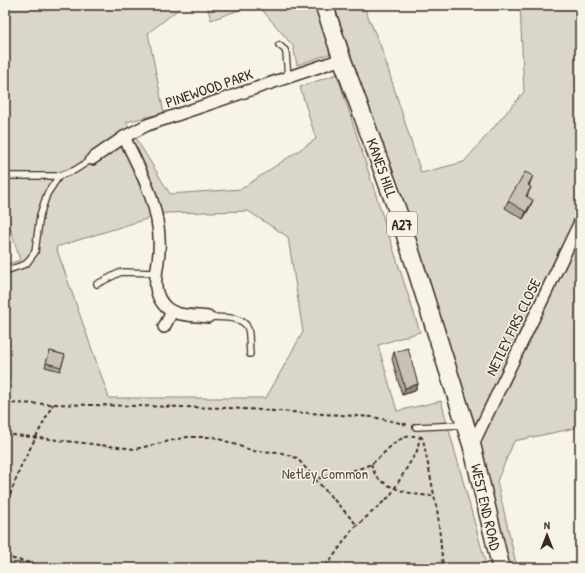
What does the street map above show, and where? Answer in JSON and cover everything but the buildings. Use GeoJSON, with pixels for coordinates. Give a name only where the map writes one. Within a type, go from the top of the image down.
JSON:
{"type":"FeatureCollection","features":[{"type":"Feature","properties":{"kind":"main road","name":"KANES HILL"},"geometry":{"type":"LineString","coordinates":[[324,5],[342,59],[399,215],[472,446]]}},
{"type":"Feature","properties":{"kind":"main road","name":"WEST END ROAD"},"geometry":{"type":"LineString","coordinates":[[472,446],[501,568]]}},
{"type":"Feature","properties":{"kind":"street","name":"PINEWOOD PARK"},"geometry":{"type":"LineString","coordinates":[[92,159],[124,137],[147,125],[342,59]]}},
{"type":"Feature","properties":{"kind":"street"},"geometry":{"type":"LineString","coordinates":[[124,137],[147,183],[158,220],[159,250],[154,284],[162,304],[172,312],[208,318]]}},
{"type":"Feature","properties":{"kind":"street","name":"NETLEY FIRS CLOSE"},"geometry":{"type":"LineString","coordinates":[[472,446],[580,222]]}},
{"type":"Feature","properties":{"kind":"street"},"geometry":{"type":"LineString","coordinates":[[164,328],[172,312]]}},
{"type":"Feature","properties":{"kind":"lane"},"geometry":{"type":"LineString","coordinates":[[279,45],[285,50],[286,53],[288,77]]}},
{"type":"Feature","properties":{"kind":"lane"},"geometry":{"type":"LineString","coordinates":[[5,176],[59,176],[75,170],[92,159]]}},
{"type":"Feature","properties":{"kind":"lane"},"geometry":{"type":"LineString","coordinates":[[5,271],[26,264],[35,252],[40,215],[47,194],[59,176]]}},
{"type":"Feature","properties":{"kind":"lane"},"geometry":{"type":"LineString","coordinates":[[97,284],[121,272],[156,273]]}},
{"type":"Feature","properties":{"kind":"lane"},"geometry":{"type":"LineString","coordinates":[[208,318],[238,319],[244,322],[248,328],[250,354]]}},
{"type":"Feature","properties":{"kind":"lane"},"geometry":{"type":"LineString","coordinates":[[416,427],[423,428],[466,425]]}},
{"type":"Feature","properties":{"kind":"path"},"geometry":{"type":"LineString","coordinates":[[5,403],[251,410],[373,418],[416,427]]}},
{"type":"Feature","properties":{"kind":"path"},"geometry":{"type":"LineString","coordinates":[[5,508],[21,466],[53,404]]}},
{"type":"Feature","properties":{"kind":"path"},"geometry":{"type":"LineString","coordinates":[[318,568],[328,564],[345,538],[357,525],[390,496],[417,451],[423,428]]}},
{"type":"Feature","properties":{"kind":"path"},"geometry":{"type":"LineString","coordinates":[[5,434],[135,449],[187,437],[214,437],[253,452],[279,452],[297,458],[357,525]]}},
{"type":"Feature","properties":{"kind":"path"},"geometry":{"type":"LineString","coordinates":[[315,479],[371,464],[389,446],[411,436],[420,436]]}},
{"type":"Feature","properties":{"kind":"path"},"geometry":{"type":"LineString","coordinates":[[420,436],[423,439],[438,515],[443,568]]}},
{"type":"Feature","properties":{"kind":"path"},"geometry":{"type":"LineString","coordinates":[[371,464],[377,477],[395,487],[426,496],[434,496]]}},
{"type":"Feature","properties":{"kind":"path"},"geometry":{"type":"LineString","coordinates":[[5,557],[52,568]]}},
{"type":"Feature","properties":{"kind":"path"},"geometry":{"type":"LineString","coordinates":[[18,568],[20,561]]}},
{"type":"Feature","properties":{"kind":"green space","name":"Netley Common"},"geometry":{"type":"Polygon","coordinates":[[[5,5],[184,5],[148,33],[164,113],[126,122],[170,194],[241,189],[316,139],[300,87],[337,74],[420,332],[378,345],[397,411],[441,401],[487,568],[5,568],[5,265],[20,260],[5,211],[5,5]],[[248,211],[166,213],[56,247],[109,398],[266,398],[303,332],[288,237],[248,211]]]}},
{"type":"Feature","properties":{"kind":"green space"},"geometry":{"type":"Polygon","coordinates":[[[207,5],[253,5],[211,20],[207,5]]]}},
{"type":"Feature","properties":{"kind":"green space"},"geometry":{"type":"Polygon","coordinates":[[[258,5],[316,5],[332,53],[297,65],[293,46],[258,5]]]}},
{"type":"Feature","properties":{"kind":"green space"},"geometry":{"type":"Polygon","coordinates":[[[334,5],[363,5],[381,47],[421,173],[464,162],[524,92],[520,5],[580,5],[580,427],[514,441],[497,481],[517,568],[508,568],[431,293],[334,5]]]}}]}
